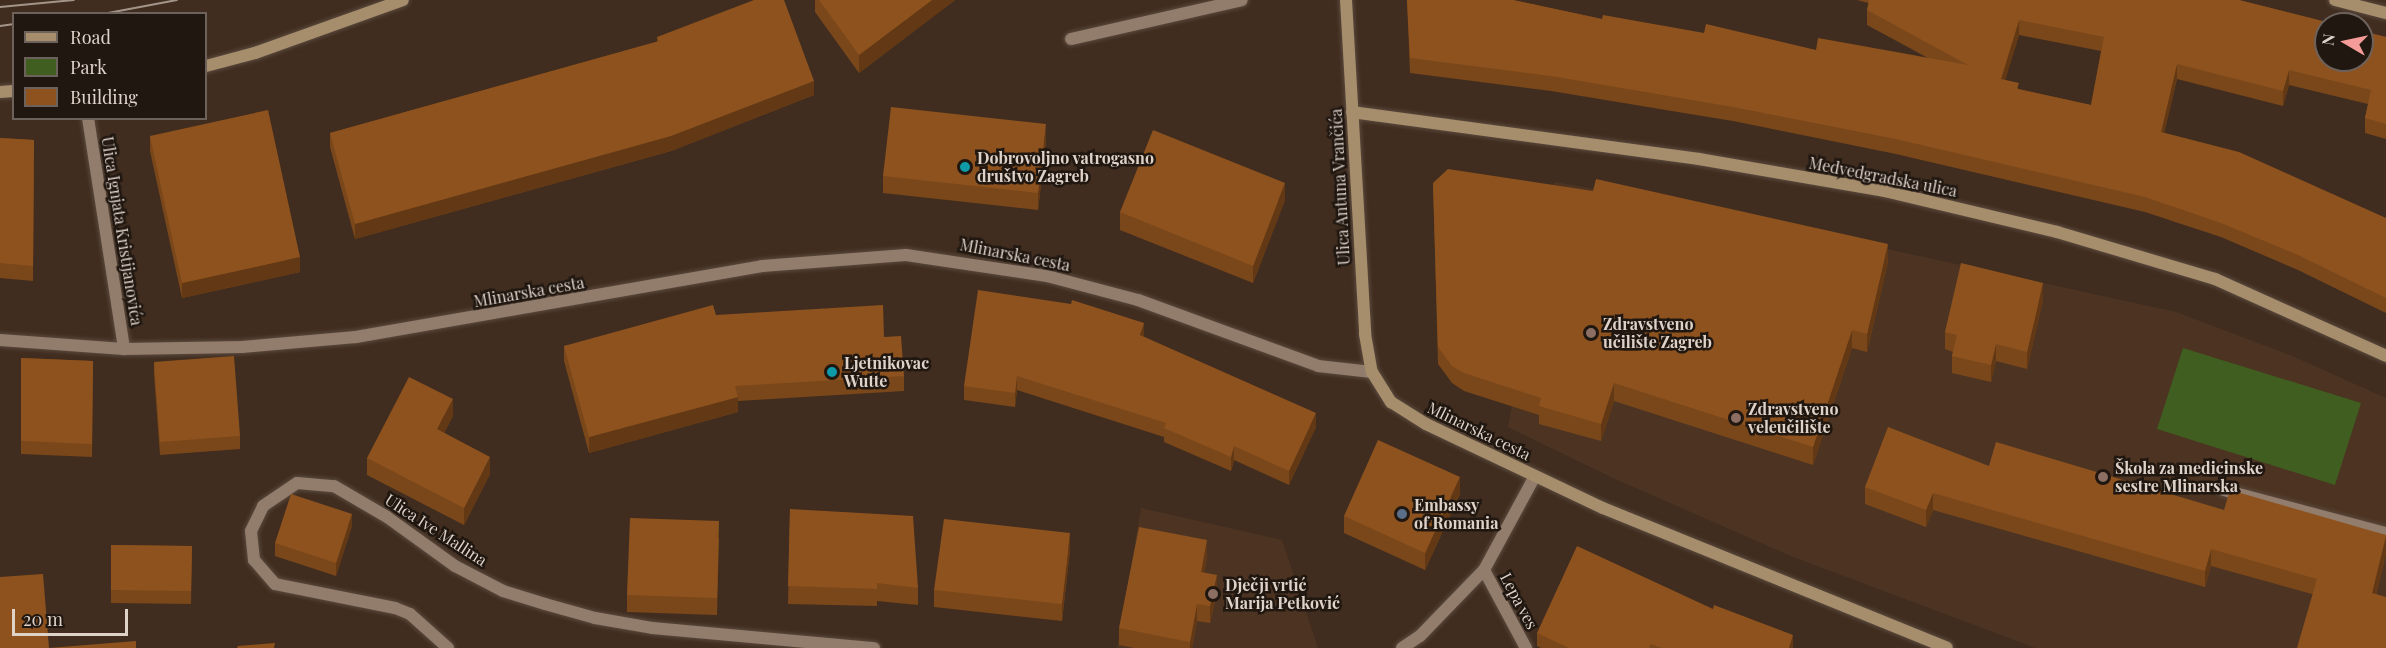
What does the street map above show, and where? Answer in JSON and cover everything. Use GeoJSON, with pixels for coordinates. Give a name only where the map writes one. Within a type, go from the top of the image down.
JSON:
{"type":"FeatureCollection","features":[{"type":"Feature","properties":{"kind":"main road"},"geometry":{"type":"LineString","coordinates":[[207,66],[255,53],[403,0]]}},
{"type":"Feature","properties":{"kind":"main road","name":"Ulica Antuna Vrančića"},"geometry":{"type":"LineString","coordinates":[[1346,0],[1365,334],[1372,372]]}},
{"type":"Feature","properties":{"kind":"main road"},"geometry":{"type":"LineString","coordinates":[[2335,0],[2386,13]]}},
{"type":"Feature","properties":{"kind":"main road","name":"Medvedgradska ulica"},"geometry":{"type":"LineString","coordinates":[[1352,112],[1699,159],[1885,191],[2011,221],[2215,279],[2386,356]]}},
{"type":"Feature","properties":{"kind":"main road","name":"Mlinarska cesta"},"geometry":{"type":"LineString","coordinates":[[1372,372],[1391,402],[1404,412],[1535,476],[1603,508],[1947,648]]}},
{"type":"Feature","properties":{"kind":"street"},"geometry":{"type":"LineString","coordinates":[[1071,39],[1242,0]]}},
{"type":"Feature","properties":{"kind":"street","name":"Ulica Ignjata Kristijanovića"},"geometry":{"type":"LineString","coordinates":[[88,120],[124,350]]}},
{"type":"Feature","properties":{"kind":"street","name":"Mlinarska cesta"},"geometry":{"type":"LineString","coordinates":[[0,340],[124,350],[242,346],[356,337],[762,266],[906,255],[1047,276],[1138,300],[1318,366],[1372,372]]}},
{"type":"Feature","properties":{"kind":"street"},"geometry":{"type":"LineString","coordinates":[[1402,648],[1420,636],[1484,570],[1535,476]]}},
{"type":"Feature","properties":{"kind":"street","name":"Ulica Ive Mallina"},"geometry":{"type":"LineString","coordinates":[[448,648],[410,614],[395,608],[275,584],[254,560],[251,531],[263,506],[297,483],[334,486],[387,518],[455,566],[503,591],[534,601],[594,618],[653,628],[874,648]]}},
{"type":"Feature","properties":{"kind":"street"},"geometry":{"type":"LineString","coordinates":[[2224,490],[2386,533]]}},
{"type":"Feature","properties":{"kind":"street","name":"Lepa ves"},"geometry":{"type":"LineString","coordinates":[[1484,570],[1526,648]]}},
{"type":"Feature","properties":{"kind":"shaded area","name":"Škola za medicinske sestre Mlinarska"},"geometry":{"type":"Polygon","coordinates":[[[1554,182],[1658,199],[2176,312],[2290,355],[2386,398],[2386,648],[2035,648],[1791,556],[1613,478],[1508,427],[1554,182]]]}},
{"type":"Feature","properties":{"kind":"shaded area","name":"Dječji vrtić Marija Petković"},"geometry":{"type":"Polygon","coordinates":[[[1141,508],[1282,540],[1318,648],[1117,648],[1141,508]]]}},
{"type":"Feature","properties":{"kind":"green space"},"geometry":{"type":"Polygon","coordinates":[[[2183,348],[2361,403],[2335,485],[2157,429],[2183,348]]]}},
{"type":"Feature","properties":{"kind":"building"},"geometry":{"type":"Polygon","coordinates":[[[754,0],[784,0],[814,81],[671,136],[355,224],[330,133],[659,41],[657,37],[754,0]]]}},
{"type":"Feature","properties":{"kind":"building"},"geometry":{"type":"Polygon","coordinates":[[[819,0],[932,0],[859,55],[819,0]]]}},
{"type":"Feature","properties":{"kind":"building"},"geometry":{"type":"Polygon","coordinates":[[[1407,0],[1513,0],[1602,19],[1603,15],[1704,33],[1706,24],[1816,50],[1818,38],[1968,65],[1867,10],[1869,0],[2239,0],[2314,19],[2314,72],[2374,72],[2374,34],[2386,37],[2386,124],[2365,118],[2371,90],[2289,70],[2283,91],[2177,64],[2161,132],[2239,152],[2386,218],[2386,298],[2298,255],[2221,223],[2145,197],[1896,139],[1733,107],[1551,76],[1410,58],[1407,0]],[[2019,20],[2001,79],[2019,83],[2017,89],[2091,105],[2104,37],[2019,20]]]}},
{"type":"Feature","properties":{"kind":"building","name":"Dobrovoljno vatrogasno društvo Zagreb"},"geometry":{"type":"Polygon","coordinates":[[[891,107],[1046,124],[1038,193],[883,176],[891,107]]]}},
{"type":"Feature","properties":{"kind":"building"},"geometry":{"type":"Polygon","coordinates":[[[268,110],[300,257],[182,283],[150,136],[268,110]]]}},
{"type":"Feature","properties":{"kind":"building"},"geometry":{"type":"Polygon","coordinates":[[[1153,130],[1285,183],[1253,266],[1120,212],[1153,130]]]}},
{"type":"Feature","properties":{"kind":"building"},"geometry":{"type":"Polygon","coordinates":[[[0,138],[34,140],[33,266],[0,263],[0,138]]]}},
{"type":"Feature","properties":{"kind":"building"},"geometry":{"type":"Polygon","coordinates":[[[1448,169],[1593,191],[1596,179],[1888,244],[1867,334],[1852,330],[1813,447],[1614,383],[1601,424],[1539,406],[1541,398],[1464,373],[1452,366],[1438,347],[1433,183],[1448,169]]]}},
{"type":"Feature","properties":{"kind":"building"},"geometry":{"type":"Polygon","coordinates":[[[1961,263],[2043,283],[2027,352],[1996,344],[1991,365],[1952,356],[1957,335],[1945,332],[1961,263]]]}},
{"type":"Feature","properties":{"kind":"building"},"geometry":{"type":"Polygon","coordinates":[[[978,290],[1071,304],[1072,300],[1144,323],[1140,335],[1316,413],[1289,471],[1234,446],[1231,457],[1164,428],[1166,423],[1017,376],[1015,393],[964,386],[978,290]]]}},
{"type":"Feature","properties":{"kind":"building"},"geometry":{"type":"Polygon","coordinates":[[[713,305],[716,315],[883,305],[884,337],[901,336],[904,376],[735,386],[738,397],[589,437],[564,346],[713,305]]]}},
{"type":"Feature","properties":{"kind":"building"},"geometry":{"type":"Polygon","coordinates":[[[234,356],[240,436],[160,442],[154,362],[234,356]]]}},
{"type":"Feature","properties":{"kind":"building"},"geometry":{"type":"Polygon","coordinates":[[[21,358],[93,361],[92,444],[21,441],[21,358]]]}},
{"type":"Feature","properties":{"kind":"building"},"geometry":{"type":"Polygon","coordinates":[[[409,377],[453,399],[437,429],[490,457],[464,508],[367,458],[409,377]]]}},
{"type":"Feature","properties":{"kind":"building"},"geometry":{"type":"Polygon","coordinates":[[[1888,427],[1989,466],[1996,442],[2224,510],[2230,490],[2386,535],[2372,593],[2386,597],[2386,648],[2297,648],[2317,579],[2211,549],[2205,571],[1933,493],[1926,510],[1865,487],[1888,427]]]}},
{"type":"Feature","properties":{"kind":"building","name":"Embassy of Romania"},"geometry":{"type":"Polygon","coordinates":[[[1378,440],[1460,477],[1425,553],[1344,516],[1378,440]]]}},
{"type":"Feature","properties":{"kind":"building"},"geometry":{"type":"Polygon","coordinates":[[[291,494],[352,514],[336,563],[275,543],[291,494]]]}},
{"type":"Feature","properties":{"kind":"building"},"geometry":{"type":"Polygon","coordinates":[[[790,509],[913,516],[918,588],[877,583],[877,589],[788,586],[790,509]]]}},
{"type":"Feature","properties":{"kind":"building"},"geometry":{"type":"Polygon","coordinates":[[[630,518],[719,521],[717,598],[627,595],[630,518]]]}},
{"type":"Feature","properties":{"kind":"building"},"geometry":{"type":"Polygon","coordinates":[[[944,519],[1070,533],[1062,604],[934,590],[944,519]]]}},
{"type":"Feature","properties":{"kind":"building"},"geometry":{"type":"Polygon","coordinates":[[[1139,527],[1207,540],[1201,572],[1217,575],[1210,606],[1197,604],[1190,642],[1119,628],[1139,527]]]}},
{"type":"Feature","properties":{"kind":"building"},"geometry":{"type":"Polygon","coordinates":[[[111,545],[192,546],[191,591],[111,590],[111,545]]]}},
{"type":"Feature","properties":{"kind":"building"},"geometry":{"type":"Polygon","coordinates":[[[1577,546],[1713,609],[1714,605],[1793,635],[1789,648],[1662,648],[1651,644],[1649,648],[1569,648],[1537,633],[1577,546]]]}},
{"type":"Feature","properties":{"kind":"building"},"geometry":{"type":"Polygon","coordinates":[[[43,574],[49,648],[0,648],[0,577],[43,574]]]}},
{"type":"Feature","properties":{"kind":"building"},"geometry":{"type":"Polygon","coordinates":[[[136,641],[136,648],[49,648],[136,641]]]}},
{"type":"Feature","properties":{"kind":"building"},"geometry":{"type":"Polygon","coordinates":[[[275,643],[274,648],[237,648],[238,646],[275,643]]]}},
{"type":"Feature","properties":{"kind":"tram line"},"geometry":{"type":"LineString","coordinates":[[0,7],[74,0]]}},
{"type":"Feature","properties":{"kind":"tram line"},"geometry":{"type":"LineString","coordinates":[[114,12],[177,0]]}},
{"type":"Feature","properties":{"kind":"tram line"},"geometry":{"type":"LineString","coordinates":[[0,26],[12,24]]}},
{"type":"Feature","properties":{"kind":"place","name":"Dobrovoljno vatrogasno društvo Zagreb"},"geometry":{"type":"Point","coordinates":[965,167]}},
{"type":"Feature","properties":{"kind":"place","name":"Zdravstveno učilište Zagreb"},"geometry":{"type":"Point","coordinates":[1591,333]}},
{"type":"Feature","properties":{"kind":"place","name":"Ljetnikovac Wutte"},"geometry":{"type":"Point","coordinates":[832,372]}},
{"type":"Feature","properties":{"kind":"place","name":"Zdravstveno veleučilište"},"geometry":{"type":"Point","coordinates":[1736,418]}},
{"type":"Feature","properties":{"kind":"place","name":"Škola za medicinske sestre Mlinarska"},"geometry":{"type":"Point","coordinates":[2103,477]}},
{"type":"Feature","properties":{"kind":"place","name":"Embassy of Romania"},"geometry":{"type":"Point","coordinates":[1402,514]}},
{"type":"Feature","properties":{"kind":"place","name":"Dječji vrtić Marija Petković"},"geometry":{"type":"Point","coordinates":[1213,594]}}]}
